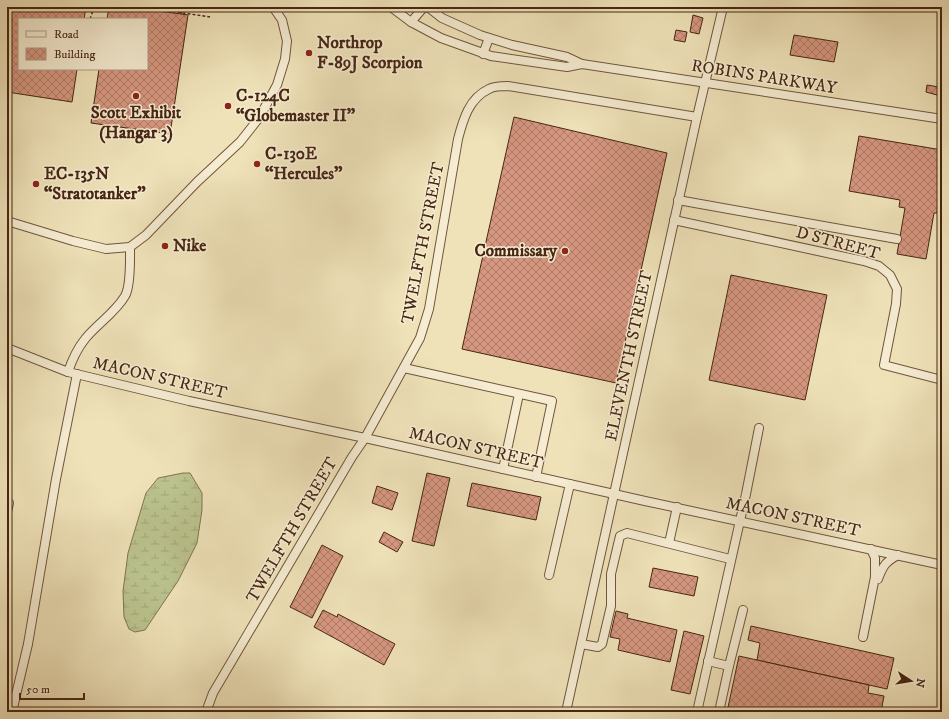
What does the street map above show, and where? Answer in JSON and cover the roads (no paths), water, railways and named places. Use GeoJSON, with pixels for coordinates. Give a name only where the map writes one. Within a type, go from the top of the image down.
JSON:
{"type":"FeatureCollection","features":[{"type":"Feature","properties":{"kind":"street"},"geometry":{"type":"LineString","coordinates":[[7,221],[106,249],[130,246],[146,235],[197,182],[240,142],[259,118],[277,85],[285,59],[287,41],[282,20],[273,7]]}},
{"type":"Feature","properties":{"kind":"street","name":"ROBINS PARKWAY"},"geometry":{"type":"LineString","coordinates":[[391,7],[411,22],[441,38],[483,54],[567,67],[582,64]]}},
{"type":"Feature","properties":{"kind":"street"},"geometry":{"type":"LineString","coordinates":[[411,22],[424,7]]}},
{"type":"Feature","properties":{"kind":"street","name":"ROBINS PARKWAY"},"geometry":{"type":"LineString","coordinates":[[428,7],[442,18],[490,38],[512,45],[568,57],[582,64],[942,119]]}},
{"type":"Feature","properties":{"kind":"street","name":"ELEVENTH STREET"},"geometry":{"type":"LineString","coordinates":[[566,712],[678,200],[723,7]]}},
{"type":"Feature","properties":{"kind":"street"},"geometry":{"type":"LineString","coordinates":[[483,54],[490,38]]}},
{"type":"Feature","properties":{"kind":"street","name":"TWELFTH STREET"},"geometry":{"type":"LineString","coordinates":[[206,712],[217,686],[352,457],[365,438],[420,338],[429,309],[458,139],[462,122],[476,97],[490,88],[508,86],[697,117]]}},
{"type":"Feature","properties":{"kind":"street"},"geometry":{"type":"LineString","coordinates":[[678,200],[897,239]]}},
{"type":"Feature","properties":{"kind":"street","name":"D STREET"},"geometry":{"type":"LineString","coordinates":[[674,220],[864,261],[879,266],[890,275],[897,289],[896,304],[884,365],[942,380]]}},
{"type":"Feature","properties":{"kind":"street"},"geometry":{"type":"LineString","coordinates":[[68,372],[74,355],[85,338],[108,316],[126,295],[129,278],[130,246]]}},
{"type":"Feature","properties":{"kind":"street","name":"MACON STREET"},"geometry":{"type":"LineString","coordinates":[[7,348],[68,372],[188,401],[365,438],[536,477],[942,565]]}},
{"type":"Feature","properties":{"kind":"street"},"geometry":{"type":"LineString","coordinates":[[404,368],[552,401],[536,477]]}},
{"type":"Feature","properties":{"kind":"street"},"geometry":{"type":"LineString","coordinates":[[12,712],[28,644],[56,479],[77,374]]}},
{"type":"Feature","properties":{"kind":"street"},"geometry":{"type":"LineString","coordinates":[[503,469],[519,394]]}},
{"type":"Feature","properties":{"kind":"street"},"geometry":{"type":"LineString","coordinates":[[697,712],[730,559],[746,494],[758,428]]}},
{"type":"Feature","properties":{"kind":"street"},"geometry":{"type":"LineString","coordinates":[[549,575],[570,484]]}},
{"type":"Feature","properties":{"kind":"street"},"geometry":{"type":"LineString","coordinates":[[7,503],[9,503],[7,512]]}},
{"type":"Feature","properties":{"kind":"street"},"geometry":{"type":"LineString","coordinates":[[669,543],[677,507]]}},
{"type":"Feature","properties":{"kind":"street"},"geometry":{"type":"LineString","coordinates":[[581,644],[598,646],[602,644],[611,606],[611,574],[620,536],[627,533],[730,559]]}},
{"type":"Feature","properties":{"kind":"street"},"geometry":{"type":"LineString","coordinates":[[863,637],[876,567],[875,558],[871,549]]}},
{"type":"Feature","properties":{"kind":"street"},"geometry":{"type":"LineString","coordinates":[[871,600],[882,567],[889,560],[898,555]]}},
{"type":"Feature","properties":{"kind":"street"},"geometry":{"type":"LineString","coordinates":[[719,712],[743,610]]}},
{"type":"Feature","properties":{"kind":"street"},"geometry":{"type":"LineString","coordinates":[[708,661],[729,666]]}},
{"type":"Feature","properties":{"kind":"place","name":"Northrop F-89J Scorpion"},"geometry":{"type":"Point","coordinates":[309,53]}},
{"type":"Feature","properties":{"kind":"place","name":"Scott Exhibit (Hangar 3)"},"geometry":{"type":"Point","coordinates":[136,96]}},
{"type":"Feature","properties":{"kind":"place","name":"C-124C “Globemaster II”"},"geometry":{"type":"Point","coordinates":[228,106]}},
{"type":"Feature","properties":{"kind":"place","name":"C-130E “Hercules”"},"geometry":{"type":"Point","coordinates":[257,164]}},
{"type":"Feature","properties":{"kind":"place","name":"EC-135N “Stratotanker”"},"geometry":{"type":"Point","coordinates":[36,184]}},
{"type":"Feature","properties":{"kind":"place","name":"Nike"},"geometry":{"type":"Point","coordinates":[165,246]}},
{"type":"Feature","properties":{"kind":"place","name":"Commissary"},"geometry":{"type":"Point","coordinates":[565,251]}}]}
